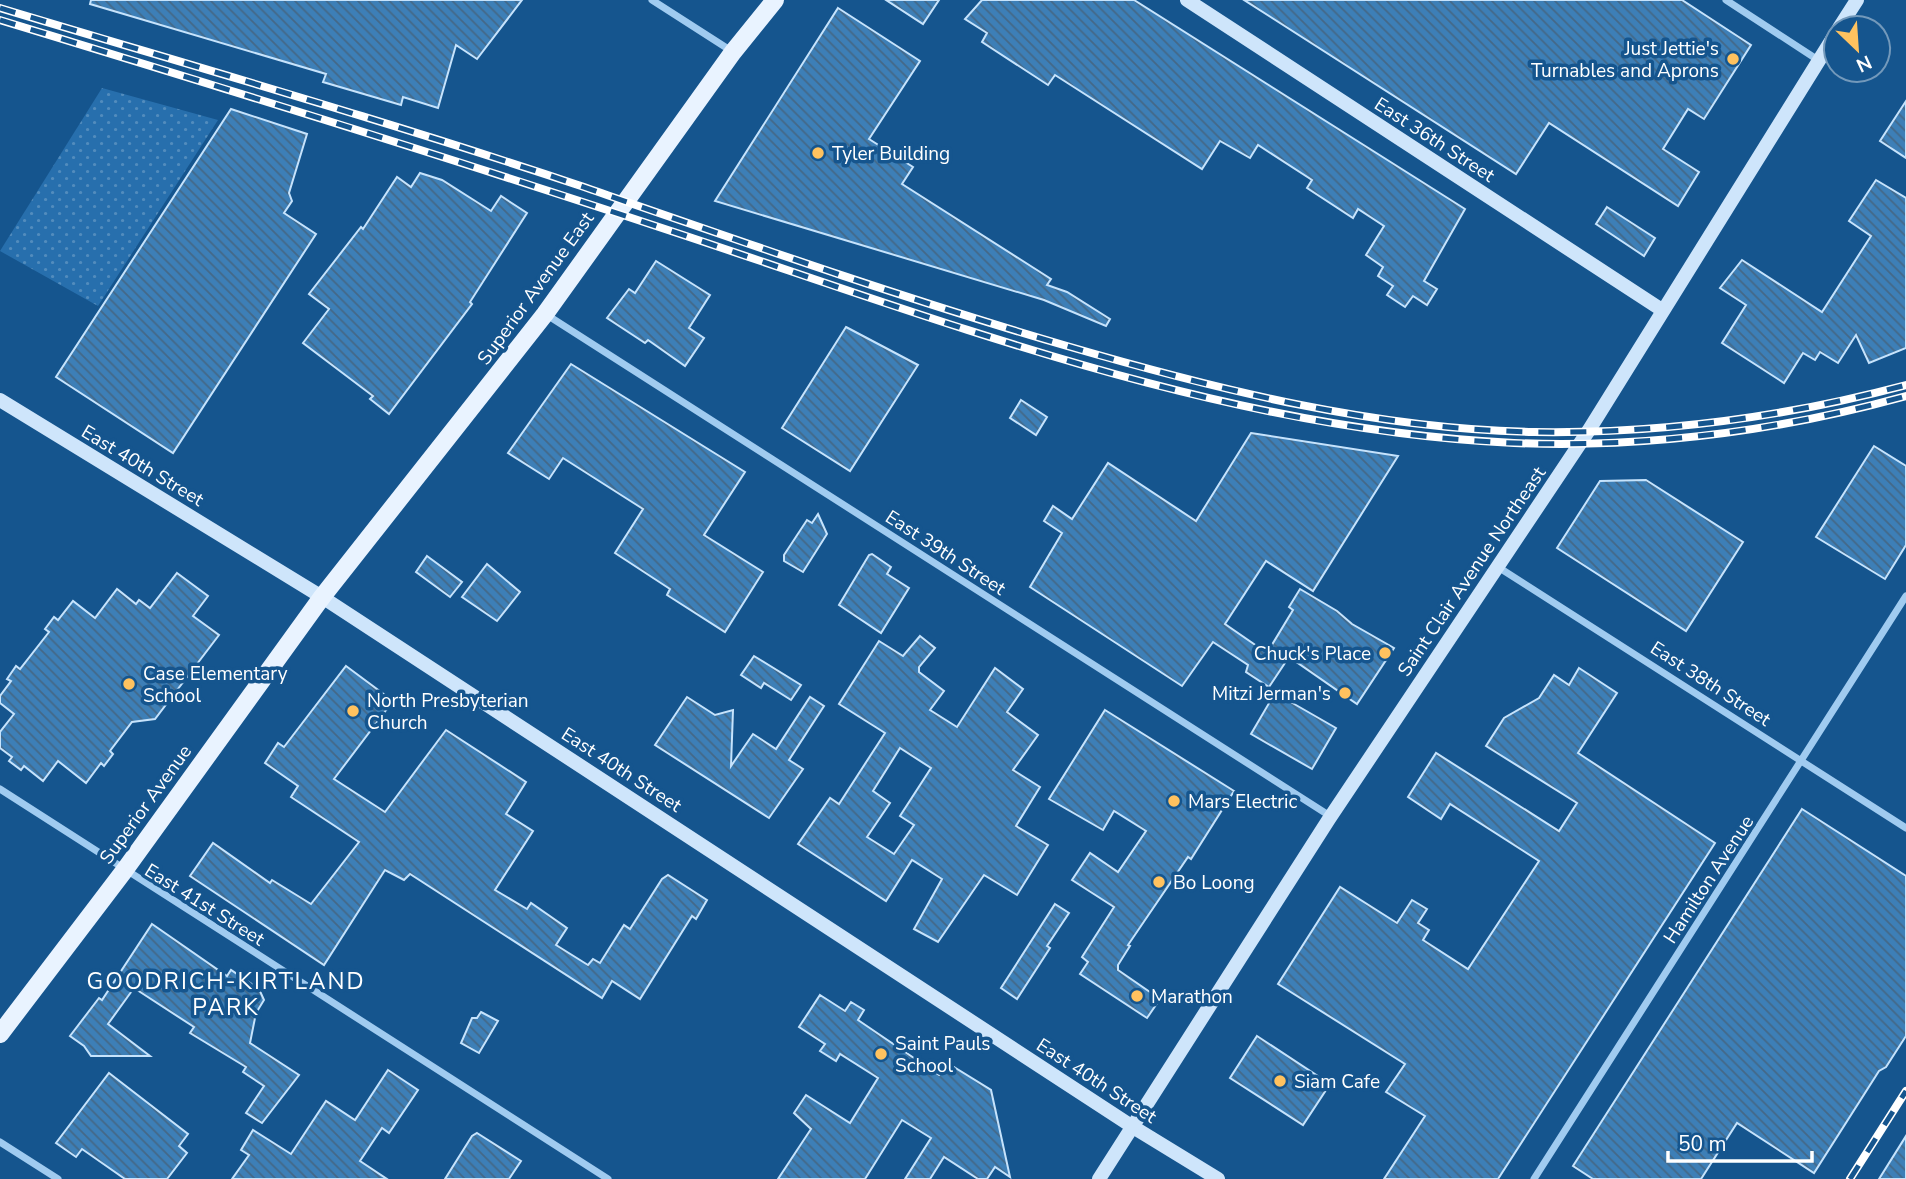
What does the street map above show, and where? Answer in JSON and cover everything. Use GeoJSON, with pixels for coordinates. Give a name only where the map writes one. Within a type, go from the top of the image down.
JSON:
{"type":"FeatureCollection","features":[{"type":"Feature","properties":{"kind":"main road","name":"Superior Avenue East"},"geometry":{"type":"LineString","coordinates":[[322,597],[545,314],[733,52],[775,0]]}},
{"type":"Feature","properties":{"kind":"main road","name":"Superior Avenue"},"geometry":{"type":"LineString","coordinates":[[0,1034],[124,871],[322,597]]}},
{"type":"Feature","properties":{"kind":"street"},"geometry":{"type":"LineString","coordinates":[[652,0],[733,52]]}},
{"type":"Feature","properties":{"kind":"street","name":"East 36th Street"},"geometry":{"type":"LineString","coordinates":[[1187,0],[1662,310]]}},
{"type":"Feature","properties":{"kind":"street"},"geometry":{"type":"LineString","coordinates":[[1726,0],[1818,60]]}},
{"type":"Feature","properties":{"kind":"street","name":"Saint Clair Avenue Northeast"},"geometry":{"type":"LineString","coordinates":[[1099,1179],[1330,816],[1588,430],[1822,54]]}},
{"type":"Feature","properties":{"kind":"street","name":"East 39th Street"},"geometry":{"type":"LineString","coordinates":[[545,314],[1330,816]]}},
{"type":"Feature","properties":{"kind":"street","name":"East 40th Street"},"geometry":{"type":"LineString","coordinates":[[2,406],[322,597],[1133,1127],[1218,1179]]}},
{"type":"Feature","properties":{"kind":"street","name":"East 38th Street"},"geometry":{"type":"LineString","coordinates":[[1498,567],[1906,828]]}},
{"type":"Feature","properties":{"kind":"street","name":"Hamilton Avenue"},"geometry":{"type":"LineString","coordinates":[[1534,1179],[1906,596]]}},
{"type":"Feature","properties":{"kind":"street","name":"East 41st Street"},"geometry":{"type":"LineString","coordinates":[[0,789],[608,1179]]}},
{"type":"Feature","properties":{"kind":"street"},"geometry":{"type":"LineString","coordinates":[[0,1142],[58,1179]]}},
{"type":"Feature","properties":{"kind":"shaded area"},"geometry":{"type":"Polygon","coordinates":[[[102,88],[218,120],[98,306],[0,251],[102,88]]]}},
{"type":"Feature","properties":{"kind":"building"},"geometry":{"type":"Polygon","coordinates":[[[91,0],[522,0],[477,59],[456,45],[438,108],[403,97],[401,105],[323,82],[326,74],[90,4],[91,0]]]}},
{"type":"Feature","properties":{"kind":"building"},"geometry":{"type":"Polygon","coordinates":[[[886,0],[939,0],[923,24],[886,0]]]}},
{"type":"Feature","properties":{"kind":"building"},"geometry":{"type":"Polygon","coordinates":[[[982,0],[1134,0],[1465,209],[1424,281],[1437,289],[1427,305],[1413,296],[1405,307],[1387,295],[1393,286],[1378,276],[1383,267],[1366,255],[1384,226],[1358,209],[1353,218],[1307,188],[1312,180],[1258,145],[1250,158],[1220,141],[1202,169],[1055,75],[1048,85],[982,42],[987,33],[965,19],[982,0]]]}},
{"type":"Feature","properties":{"kind":"building"},"geometry":{"type":"Polygon","coordinates":[[[1244,0],[1682,0],[1751,45],[1704,119],[1688,109],[1663,149],[1699,172],[1678,206],[1549,123],[1516,174],[1244,0]]]}},
{"type":"Feature","properties":{"kind":"building","name":"Tyler Building"},"geometry":{"type":"Polygon","coordinates":[[[838,8],[920,61],[869,139],[913,167],[902,184],[1051,279],[1047,285],[1067,292],[1110,319],[1106,326],[1044,300],[715,201],[838,8]]]}},
{"type":"Feature","properties":{"kind":"building"},"geometry":{"type":"Polygon","coordinates":[[[1906,101],[1906,158],[1880,141],[1906,101]]]}},
{"type":"Feature","properties":{"kind":"building"},"geometry":{"type":"Polygon","coordinates":[[[231,109],[307,134],[289,193],[292,201],[284,213],[316,234],[173,453],[56,377],[231,109]]]}},
{"type":"Feature","properties":{"kind":"building"},"geometry":{"type":"Polygon","coordinates":[[[420,173],[442,180],[491,211],[501,196],[527,213],[470,302],[472,304],[389,414],[370,399],[373,396],[303,343],[329,309],[309,294],[361,227],[363,229],[397,177],[411,187],[420,173]]]}},
{"type":"Feature","properties":{"kind":"building"},"geometry":{"type":"Polygon","coordinates":[[[1876,180],[1906,198],[1906,348],[1869,363],[1856,335],[1838,363],[1820,352],[1815,360],[1803,353],[1784,383],[1722,343],[1746,305],[1720,288],[1742,260],[1822,312],[1871,236],[1849,221],[1876,180]]]}},
{"type":"Feature","properties":{"kind":"building"},"geometry":{"type":"Polygon","coordinates":[[[1607,207],[1655,238],[1644,256],[1596,224],[1607,207]]]}},
{"type":"Feature","properties":{"kind":"building"},"geometry":{"type":"Polygon","coordinates":[[[656,261],[710,295],[689,328],[704,338],[685,366],[648,340],[645,343],[607,318],[629,289],[635,293],[656,261]]]}},
{"type":"Feature","properties":{"kind":"building"},"geometry":{"type":"Polygon","coordinates":[[[846,327],[918,365],[850,471],[782,428],[846,327]]]}},
{"type":"Feature","properties":{"kind":"building"},"geometry":{"type":"Polygon","coordinates":[[[571,364],[745,472],[704,535],[763,572],[725,632],[667,595],[670,589],[615,553],[643,509],[563,458],[549,479],[508,453],[571,364]]]}},
{"type":"Feature","properties":{"kind":"building"},"geometry":{"type":"Polygon","coordinates":[[[1021,400],[1047,417],[1036,435],[1010,418],[1021,400]]]}},
{"type":"Feature","properties":{"kind":"building"},"geometry":{"type":"Polygon","coordinates":[[[1251,433],[1398,456],[1313,591],[1266,561],[1225,624],[1267,653],[1293,610],[1289,607],[1300,589],[1337,611],[1352,624],[1394,648],[1357,704],[1289,657],[1269,687],[1246,672],[1248,665],[1213,642],[1182,686],[1030,587],[1062,533],[1044,521],[1053,506],[1072,519],[1108,463],[1196,521],[1251,433]]]}},
{"type":"Feature","properties":{"kind":"building"},"geometry":{"type":"Polygon","coordinates":[[[1874,446],[1906,466],[1906,545],[1885,579],[1816,537],[1874,446]]]}},
{"type":"Feature","properties":{"kind":"building"},"geometry":{"type":"Polygon","coordinates":[[[1646,480],[1743,542],[1686,631],[1557,548],[1600,481],[1646,480]]]}},
{"type":"Feature","properties":{"kind":"building"},"geometry":{"type":"Polygon","coordinates":[[[818,514],[827,534],[803,572],[784,561],[784,555],[807,520],[812,523],[818,514]]]}},
{"type":"Feature","properties":{"kind":"building"},"geometry":{"type":"Polygon","coordinates":[[[872,554],[891,567],[887,574],[909,588],[881,633],[839,605],[872,554]]]}},
{"type":"Feature","properties":{"kind":"building"},"geometry":{"type":"Polygon","coordinates":[[[427,556],[462,582],[450,597],[416,572],[427,556]]]}},
{"type":"Feature","properties":{"kind":"building"},"geometry":{"type":"Polygon","coordinates":[[[487,564],[520,592],[497,621],[462,597],[487,564]]]}},
{"type":"Feature","properties":{"kind":"building"},"geometry":{"type":"Polygon","coordinates":[[[177,573],[208,596],[193,616],[219,635],[155,719],[132,722],[110,751],[113,754],[104,766],[101,763],[86,783],[58,761],[43,781],[24,766],[21,770],[9,761],[12,757],[0,748],[0,732],[14,714],[0,703],[0,696],[11,681],[7,679],[16,666],[20,669],[49,632],[45,629],[54,617],[58,620],[73,601],[95,618],[117,589],[136,604],[139,600],[150,608],[177,573]]]}},
{"type":"Feature","properties":{"kind":"building"},"geometry":{"type":"Polygon","coordinates":[[[920,636],[935,648],[919,667],[919,672],[944,691],[930,710],[957,727],[995,668],[1023,689],[1007,712],[1038,735],[1013,770],[1040,787],[1016,826],[1048,845],[1017,895],[984,875],[938,942],[914,929],[942,879],[912,860],[886,901],[798,844],[830,798],[839,804],[885,733],[839,704],[879,641],[903,656],[920,636]],[[900,748],[873,791],[890,803],[867,837],[894,854],[914,825],[900,816],[931,768],[900,748]]]}},
{"type":"Feature","properties":{"kind":"building"},"geometry":{"type":"Polygon","coordinates":[[[754,656],[801,685],[791,700],[764,683],[761,688],[741,675],[754,656]]]}},
{"type":"Feature","properties":{"kind":"building"},"geometry":{"type":"Polygon","coordinates":[[[346,666],[393,701],[334,779],[385,812],[446,730],[526,782],[506,814],[533,831],[495,890],[527,909],[531,903],[567,928],[556,945],[588,965],[593,959],[600,963],[624,925],[630,929],[662,879],[668,875],[707,900],[696,919],[692,916],[640,999],[612,981],[602,998],[410,874],[404,880],[385,870],[324,965],[190,876],[213,843],[270,883],[272,880],[311,904],[359,842],[291,797],[298,786],[265,763],[278,743],[284,747],[346,666]]]}},
{"type":"Feature","properties":{"kind":"building"},"geometry":{"type":"Polygon","coordinates":[[[1579,668],[1617,693],[1578,753],[1715,843],[1498,1179],[1384,1179],[1425,1116],[1386,1092],[1405,1064],[1278,984],[1340,887],[1397,923],[1412,900],[1427,909],[1418,923],[1429,930],[1423,940],[1468,969],[1539,861],[1450,804],[1441,819],[1408,797],[1436,753],[1559,831],[1577,803],[1486,746],[1504,718],[1539,698],[1554,675],[1569,685],[1579,668]]]}},
{"type":"Feature","properties":{"kind":"building"},"geometry":{"type":"Polygon","coordinates":[[[1275,693],[1336,728],[1312,769],[1251,734],[1275,693]]]}},
{"type":"Feature","properties":{"kind":"building"},"geometry":{"type":"Polygon","coordinates":[[[687,697],[715,715],[733,710],[731,766],[753,734],[776,749],[810,697],[824,706],[789,760],[803,769],[769,818],[655,745],[687,697]]]}},
{"type":"Feature","properties":{"kind":"building"},"geometry":{"type":"Polygon","coordinates":[[[1105,710],[1234,791],[1191,859],[1188,857],[1128,945],[1130,946],[1118,965],[1118,970],[1160,999],[1147,1018],[1080,974],[1088,962],[1082,957],[1114,907],[1072,880],[1090,853],[1118,872],[1146,831],[1114,811],[1103,830],[1049,799],[1105,710]]]}},
{"type":"Feature","properties":{"kind":"building"},"geometry":{"type":"Polygon","coordinates":[[[1802,809],[1906,876],[1906,1036],[1886,1067],[1879,1071],[1814,1173],[1737,1123],[1701,1179],[1593,1179],[1573,1166],[1802,809]]]}},
{"type":"Feature","properties":{"kind":"building"},"geometry":{"type":"Polygon","coordinates":[[[1055,904],[1069,913],[1017,999],[1001,988],[1055,904]]]}},
{"type":"Feature","properties":{"kind":"building"},"geometry":{"type":"Polygon","coordinates":[[[152,924],[227,976],[231,970],[259,989],[264,1000],[256,1013],[250,1043],[299,1075],[262,1123],[246,1113],[264,1086],[243,1072],[246,1067],[190,1033],[194,1027],[134,988],[108,1024],[150,1056],[91,1056],[84,1046],[70,1036],[99,998],[102,1000],[152,924]]]}},
{"type":"Feature","properties":{"kind":"building"},"geometry":{"type":"Polygon","coordinates":[[[820,995],[845,1011],[851,1002],[864,1010],[858,1020],[939,1075],[949,1064],[991,1090],[1010,1177],[995,1167],[987,1179],[978,1179],[944,1157],[930,1179],[905,1179],[931,1138],[902,1120],[865,1179],[778,1179],[811,1129],[794,1113],[806,1095],[850,1123],[878,1078],[840,1054],[836,1061],[820,1051],[825,1044],[799,1027],[820,995]]]}},
{"type":"Feature","properties":{"kind":"building"},"geometry":{"type":"Polygon","coordinates":[[[481,1012],[498,1021],[479,1053],[461,1043],[472,1018],[477,1018],[481,1012]]]}},
{"type":"Feature","properties":{"kind":"building","name":"Siam Cafe"},"geometry":{"type":"Polygon","coordinates":[[[1257,1036],[1330,1084],[1303,1125],[1230,1078],[1257,1036]]]}},
{"type":"Feature","properties":{"kind":"building"},"geometry":{"type":"Polygon","coordinates":[[[388,1070],[418,1090],[389,1133],[382,1128],[360,1161],[387,1179],[232,1179],[249,1155],[241,1150],[253,1130],[291,1154],[326,1101],[355,1120],[388,1070]]]}},
{"type":"Feature","properties":{"kind":"building"},"geometry":{"type":"Polygon","coordinates":[[[109,1073],[188,1134],[179,1146],[187,1153],[167,1179],[125,1179],[82,1149],[76,1157],[56,1143],[109,1073]]]}},
{"type":"Feature","properties":{"kind":"building"},"geometry":{"type":"Polygon","coordinates":[[[477,1133],[521,1161],[509,1179],[445,1179],[472,1136],[477,1133]]]}},
{"type":"Feature","properties":{"kind":"building"},"geometry":{"type":"Polygon","coordinates":[[[1906,1136],[1906,1179],[1879,1179],[1906,1136]]]}},
{"type":"Feature","properties":{"kind":"railway"},"geometry":{"type":"LineString","coordinates":[[0,8],[434,138],[1005,328],[1182,378],[1298,404],[1356,415],[1475,429],[1581,432],[1722,421],[1814,406],[1906,385]]}},
{"type":"Feature","properties":{"kind":"railway"},"geometry":{"type":"LineString","coordinates":[[0,20],[504,176],[981,334],[1191,394],[1298,417],[1405,434],[1514,443],[1613,443],[1761,428],[1906,396]]}},
{"type":"Feature","properties":{"kind":"railway"},"geometry":{"type":"LineString","coordinates":[[1850,1179],[1906,1091]]}},
{"type":"Feature","properties":{"kind":"place","name":"Just Jettie's Turnables and Aprons"},"geometry":{"type":"Point","coordinates":[1733,59]}},
{"type":"Feature","properties":{"kind":"place","name":"Tyler Building"},"geometry":{"type":"Point","coordinates":[818,153]}},
{"type":"Feature","properties":{"kind":"place","name":"Chuck's Place"},"geometry":{"type":"Point","coordinates":[1385,653]}},
{"type":"Feature","properties":{"kind":"place","name":"Case Elementary School"},"geometry":{"type":"Point","coordinates":[129,684]}},
{"type":"Feature","properties":{"kind":"place","name":"Mitzi Jerman's"},"geometry":{"type":"Point","coordinates":[1345,693]}},
{"type":"Feature","properties":{"kind":"place","name":"North Presbyterian Church"},"geometry":{"type":"Point","coordinates":[353,711]}},
{"type":"Feature","properties":{"kind":"place","name":"Mars Electric"},"geometry":{"type":"Point","coordinates":[1174,801]}},
{"type":"Feature","properties":{"kind":"place","name":"Bo Loong"},"geometry":{"type":"Point","coordinates":[1159,882]}},
{"type":"Feature","properties":{"kind":"place","name":"Marathon"},"geometry":{"type":"Point","coordinates":[1137,996]}},
{"type":"Feature","properties":{"kind":"place","name":"Saint Pauls School"},"geometry":{"type":"Point","coordinates":[881,1054]}},
{"type":"Feature","properties":{"kind":"place","name":"Siam Cafe"},"geometry":{"type":"Point","coordinates":[1280,1081]}},
{"type":"Feature","properties":{"kind":"district","name":"GOODRICH-KIRTLAND PARK"},"geometry":{"type":"Point","coordinates":[226,994]}}]}
